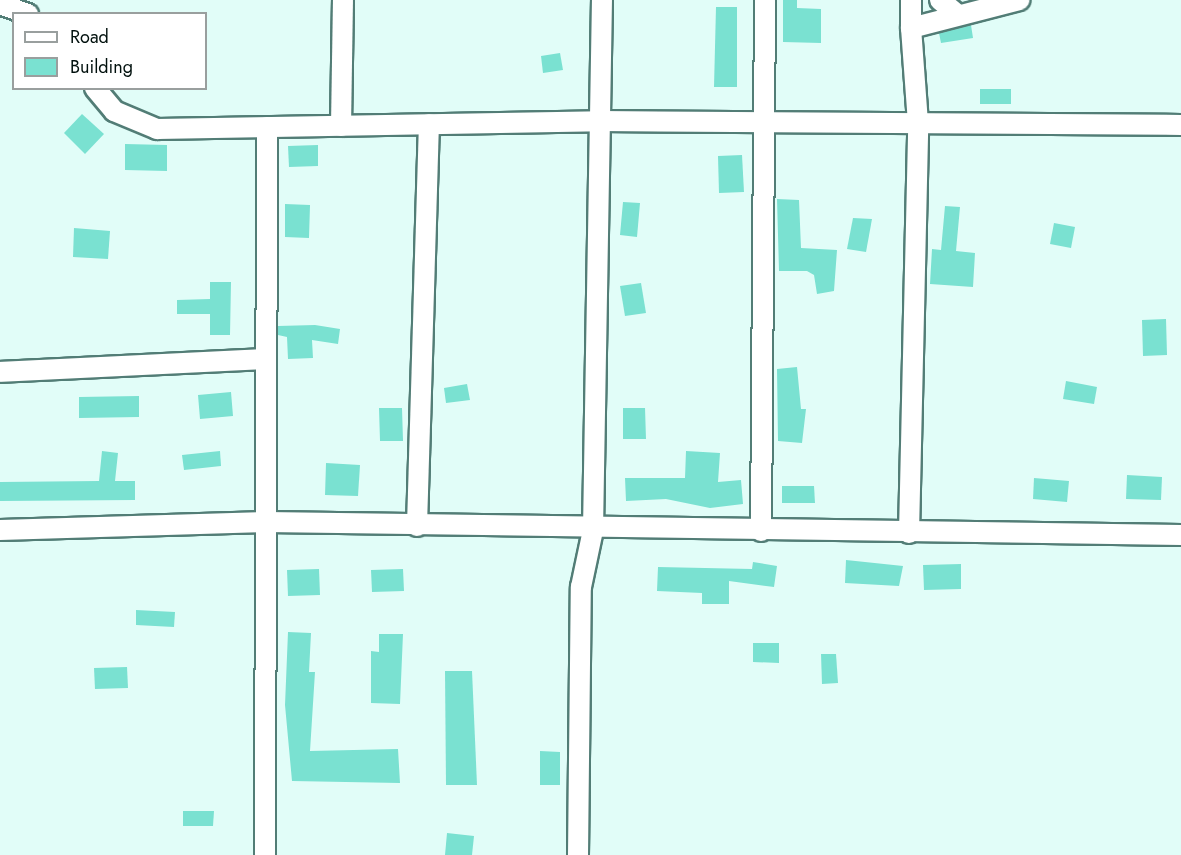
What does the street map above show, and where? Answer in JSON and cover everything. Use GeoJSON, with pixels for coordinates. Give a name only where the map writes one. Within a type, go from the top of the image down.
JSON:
{"type":"FeatureCollection","features":[{"type":"Feature","properties":{"kind":"street"},"geometry":{"type":"LineString","coordinates":[[341,126],[343,0]]}},
{"type":"Feature","properties":{"kind":"street"},"geometry":{"type":"LineString","coordinates":[[578,855],[581,587],[593,530],[602,0]]}},
{"type":"Feature","properties":{"kind":"street"},"geometry":{"type":"LineString","coordinates":[[761,531],[762,122],[765,0]]}},
{"type":"Feature","properties":{"kind":"street"},"geometry":{"type":"LineString","coordinates":[[909,532],[918,123],[911,0]]}},
{"type":"Feature","properties":{"kind":"street"},"geometry":{"type":"LineString","coordinates":[[940,0],[958,15]]}},
{"type":"Feature","properties":{"kind":"street"},"geometry":{"type":"LineString","coordinates":[[911,28],[1019,0]]}},
{"type":"Feature","properties":{"kind":"street"},"geometry":{"type":"LineString","coordinates":[[0,4],[22,12]]}},
{"type":"Feature","properties":{"kind":"street"},"geometry":{"type":"LineString","coordinates":[[97,90],[114,111],[157,129],[600,121],[1181,125]]}},
{"type":"Feature","properties":{"kind":"street"},"geometry":{"type":"LineString","coordinates":[[417,526],[429,124]]}},
{"type":"Feature","properties":{"kind":"street"},"geometry":{"type":"LineString","coordinates":[[265,855],[267,127]]}},
{"type":"Feature","properties":{"kind":"street"},"geometry":{"type":"LineString","coordinates":[[0,372],[266,359]]}},
{"type":"Feature","properties":{"kind":"street"},"geometry":{"type":"LineString","coordinates":[[0,530],[266,522],[593,530],[1181,536]]}},
{"type":"Feature","properties":{"kind":"building"},"geometry":{"type":"Polygon","coordinates":[[[783,0],[797,0],[797,8],[821,9],[821,43],[783,42],[783,0]]]}},
{"type":"Feature","properties":{"kind":"building"},"geometry":{"type":"Polygon","coordinates":[[[716,7],[737,7],[737,87],[714,87],[716,7]]]}},
{"type":"Feature","properties":{"kind":"building"},"geometry":{"type":"Polygon","coordinates":[[[971,25],[973,38],[941,43],[939,33],[971,25]]]}},
{"type":"Feature","properties":{"kind":"building"},"geometry":{"type":"Polygon","coordinates":[[[560,53],[563,70],[543,73],[541,56],[560,53]]]}},
{"type":"Feature","properties":{"kind":"building"},"geometry":{"type":"Polygon","coordinates":[[[980,89],[1011,89],[1011,104],[980,104],[980,89]]]}},
{"type":"Feature","properties":{"kind":"building"},"geometry":{"type":"Polygon","coordinates":[[[82,114],[104,134],[85,154],[64,133],[82,114]]]}},
{"type":"Feature","properties":{"kind":"building"},"geometry":{"type":"Polygon","coordinates":[[[125,144],[167,145],[167,171],[125,170],[125,144]]]}},
{"type":"Feature","properties":{"kind":"building"},"geometry":{"type":"Polygon","coordinates":[[[318,145],[318,166],[289,167],[288,146],[318,145]]]}},
{"type":"Feature","properties":{"kind":"building"},"geometry":{"type":"Polygon","coordinates":[[[742,155],[744,192],[719,193],[718,156],[742,155]]]}},
{"type":"Feature","properties":{"kind":"building"},"geometry":{"type":"Polygon","coordinates":[[[777,199],[799,200],[801,248],[837,250],[834,291],[817,294],[814,275],[807,271],[779,271],[777,199]]]}},
{"type":"Feature","properties":{"kind":"building"},"geometry":{"type":"Polygon","coordinates":[[[623,202],[640,203],[637,237],[620,235],[623,202]]]}},
{"type":"Feature","properties":{"kind":"building"},"geometry":{"type":"Polygon","coordinates":[[[285,204],[310,205],[309,238],[285,237],[285,204]]]}},
{"type":"Feature","properties":{"kind":"building"},"geometry":{"type":"Polygon","coordinates":[[[945,206],[960,207],[956,251],[975,253],[973,287],[930,284],[932,249],[941,250],[945,206]]]}},
{"type":"Feature","properties":{"kind":"building"},"geometry":{"type":"Polygon","coordinates":[[[853,218],[872,219],[866,252],[847,249],[853,218]]]}},
{"type":"Feature","properties":{"kind":"building"},"geometry":{"type":"Polygon","coordinates":[[[1054,223],[1075,227],[1071,248],[1050,244],[1054,223]]]}},
{"type":"Feature","properties":{"kind":"building"},"geometry":{"type":"Polygon","coordinates":[[[74,228],[110,231],[108,259],[73,257],[74,228]]]}},
{"type":"Feature","properties":{"kind":"building"},"geometry":{"type":"Polygon","coordinates":[[[210,282],[231,282],[230,335],[210,335],[210,314],[177,314],[177,300],[210,299],[210,282]]]}},
{"type":"Feature","properties":{"kind":"building"},"geometry":{"type":"Polygon","coordinates":[[[641,283],[646,313],[625,316],[620,286],[641,283]]]}},
{"type":"Feature","properties":{"kind":"building"},"geometry":{"type":"Polygon","coordinates":[[[1166,319],[1167,355],[1143,356],[1142,320],[1166,319]]]}},
{"type":"Feature","properties":{"kind":"building"},"geometry":{"type":"Polygon","coordinates":[[[315,325],[340,329],[338,344],[312,340],[313,358],[288,359],[287,337],[278,335],[278,326],[315,325]]]}},
{"type":"Feature","properties":{"kind":"building"},"geometry":{"type":"Polygon","coordinates":[[[797,367],[801,409],[806,409],[802,443],[778,441],[777,369],[797,367]]]}},
{"type":"Feature","properties":{"kind":"building"},"geometry":{"type":"Polygon","coordinates":[[[1066,381],[1097,387],[1094,404],[1063,399],[1066,381]]]}},
{"type":"Feature","properties":{"kind":"building"},"geometry":{"type":"Polygon","coordinates":[[[467,384],[470,400],[446,403],[444,388],[467,384]]]}},
{"type":"Feature","properties":{"kind":"building"},"geometry":{"type":"Polygon","coordinates":[[[231,392],[233,416],[200,419],[198,395],[231,392]]]}},
{"type":"Feature","properties":{"kind":"building"},"geometry":{"type":"Polygon","coordinates":[[[139,396],[139,417],[79,418],[79,397],[139,396]]]}},
{"type":"Feature","properties":{"kind":"building"},"geometry":{"type":"Polygon","coordinates":[[[379,408],[402,408],[403,441],[380,441],[379,408]]]}},
{"type":"Feature","properties":{"kind":"building"},"geometry":{"type":"Polygon","coordinates":[[[623,408],[645,408],[646,439],[623,439],[623,408]]]}},
{"type":"Feature","properties":{"kind":"building"},"geometry":{"type":"Polygon","coordinates":[[[102,451],[118,453],[115,481],[135,481],[135,500],[0,501],[0,482],[99,481],[102,451]]]}},
{"type":"Feature","properties":{"kind":"building"},"geometry":{"type":"Polygon","coordinates":[[[220,451],[221,466],[184,470],[182,455],[220,451]]]}},
{"type":"Feature","properties":{"kind":"building"},"geometry":{"type":"Polygon","coordinates":[[[686,451],[720,453],[718,482],[741,480],[743,504],[710,508],[666,499],[626,501],[625,478],[685,478],[686,451]]]}},
{"type":"Feature","properties":{"kind":"building"},"geometry":{"type":"Polygon","coordinates":[[[326,463],[360,465],[358,496],[325,495],[326,463]]]}},
{"type":"Feature","properties":{"kind":"building"},"geometry":{"type":"Polygon","coordinates":[[[1127,475],[1162,477],[1161,500],[1126,499],[1127,475]]]}},
{"type":"Feature","properties":{"kind":"building"},"geometry":{"type":"Polygon","coordinates":[[[1034,478],[1069,481],[1067,502],[1033,499],[1034,478]]]}},
{"type":"Feature","properties":{"kind":"building"},"geometry":{"type":"Polygon","coordinates":[[[782,486],[814,486],[815,503],[782,503],[782,486]]]}},
{"type":"Feature","properties":{"kind":"building"},"geometry":{"type":"Polygon","coordinates":[[[846,560],[903,566],[899,586],[845,583],[846,560]]]}},
{"type":"Feature","properties":{"kind":"building"},"geometry":{"type":"Polygon","coordinates":[[[753,562],[777,566],[774,587],[729,581],[729,604],[702,604],[702,593],[657,591],[658,567],[752,569],[753,562]]]}},
{"type":"Feature","properties":{"kind":"building"},"geometry":{"type":"Polygon","coordinates":[[[961,564],[961,589],[924,590],[923,565],[961,564]]]}},
{"type":"Feature","properties":{"kind":"building"},"geometry":{"type":"Polygon","coordinates":[[[319,569],[320,595],[288,596],[287,570],[319,569]]]}},
{"type":"Feature","properties":{"kind":"building"},"geometry":{"type":"Polygon","coordinates":[[[403,569],[404,591],[372,592],[371,570],[403,569]]]}},
{"type":"Feature","properties":{"kind":"building"},"geometry":{"type":"Polygon","coordinates":[[[136,610],[175,612],[174,627],[136,625],[136,610]]]}},
{"type":"Feature","properties":{"kind":"building"},"geometry":{"type":"Polygon","coordinates":[[[288,632],[311,633],[309,672],[315,672],[310,751],[398,749],[400,783],[292,781],[285,705],[288,632]]]}},
{"type":"Feature","properties":{"kind":"building"},"geometry":{"type":"Polygon","coordinates":[[[379,634],[403,634],[400,704],[371,703],[371,651],[379,652],[379,634]]]}},
{"type":"Feature","properties":{"kind":"building"},"geometry":{"type":"Polygon","coordinates":[[[753,643],[779,643],[779,663],[753,662],[753,643]]]}},
{"type":"Feature","properties":{"kind":"building"},"geometry":{"type":"Polygon","coordinates":[[[821,654],[836,654],[838,683],[822,684],[821,654]]]}},
{"type":"Feature","properties":{"kind":"building"},"geometry":{"type":"Polygon","coordinates":[[[127,667],[128,688],[95,689],[94,668],[127,667]]]}},
{"type":"Feature","properties":{"kind":"building"},"geometry":{"type":"Polygon","coordinates":[[[445,671],[472,671],[477,785],[446,785],[445,671]]]}},
{"type":"Feature","properties":{"kind":"building"},"geometry":{"type":"Polygon","coordinates":[[[540,751],[560,752],[560,785],[540,785],[540,751]]]}},
{"type":"Feature","properties":{"kind":"building"},"geometry":{"type":"Polygon","coordinates":[[[183,811],[214,811],[213,826],[183,826],[183,811]]]}},
{"type":"Feature","properties":{"kind":"building"},"geometry":{"type":"Polygon","coordinates":[[[447,833],[474,836],[472,855],[445,855],[447,833]]]}}]}
